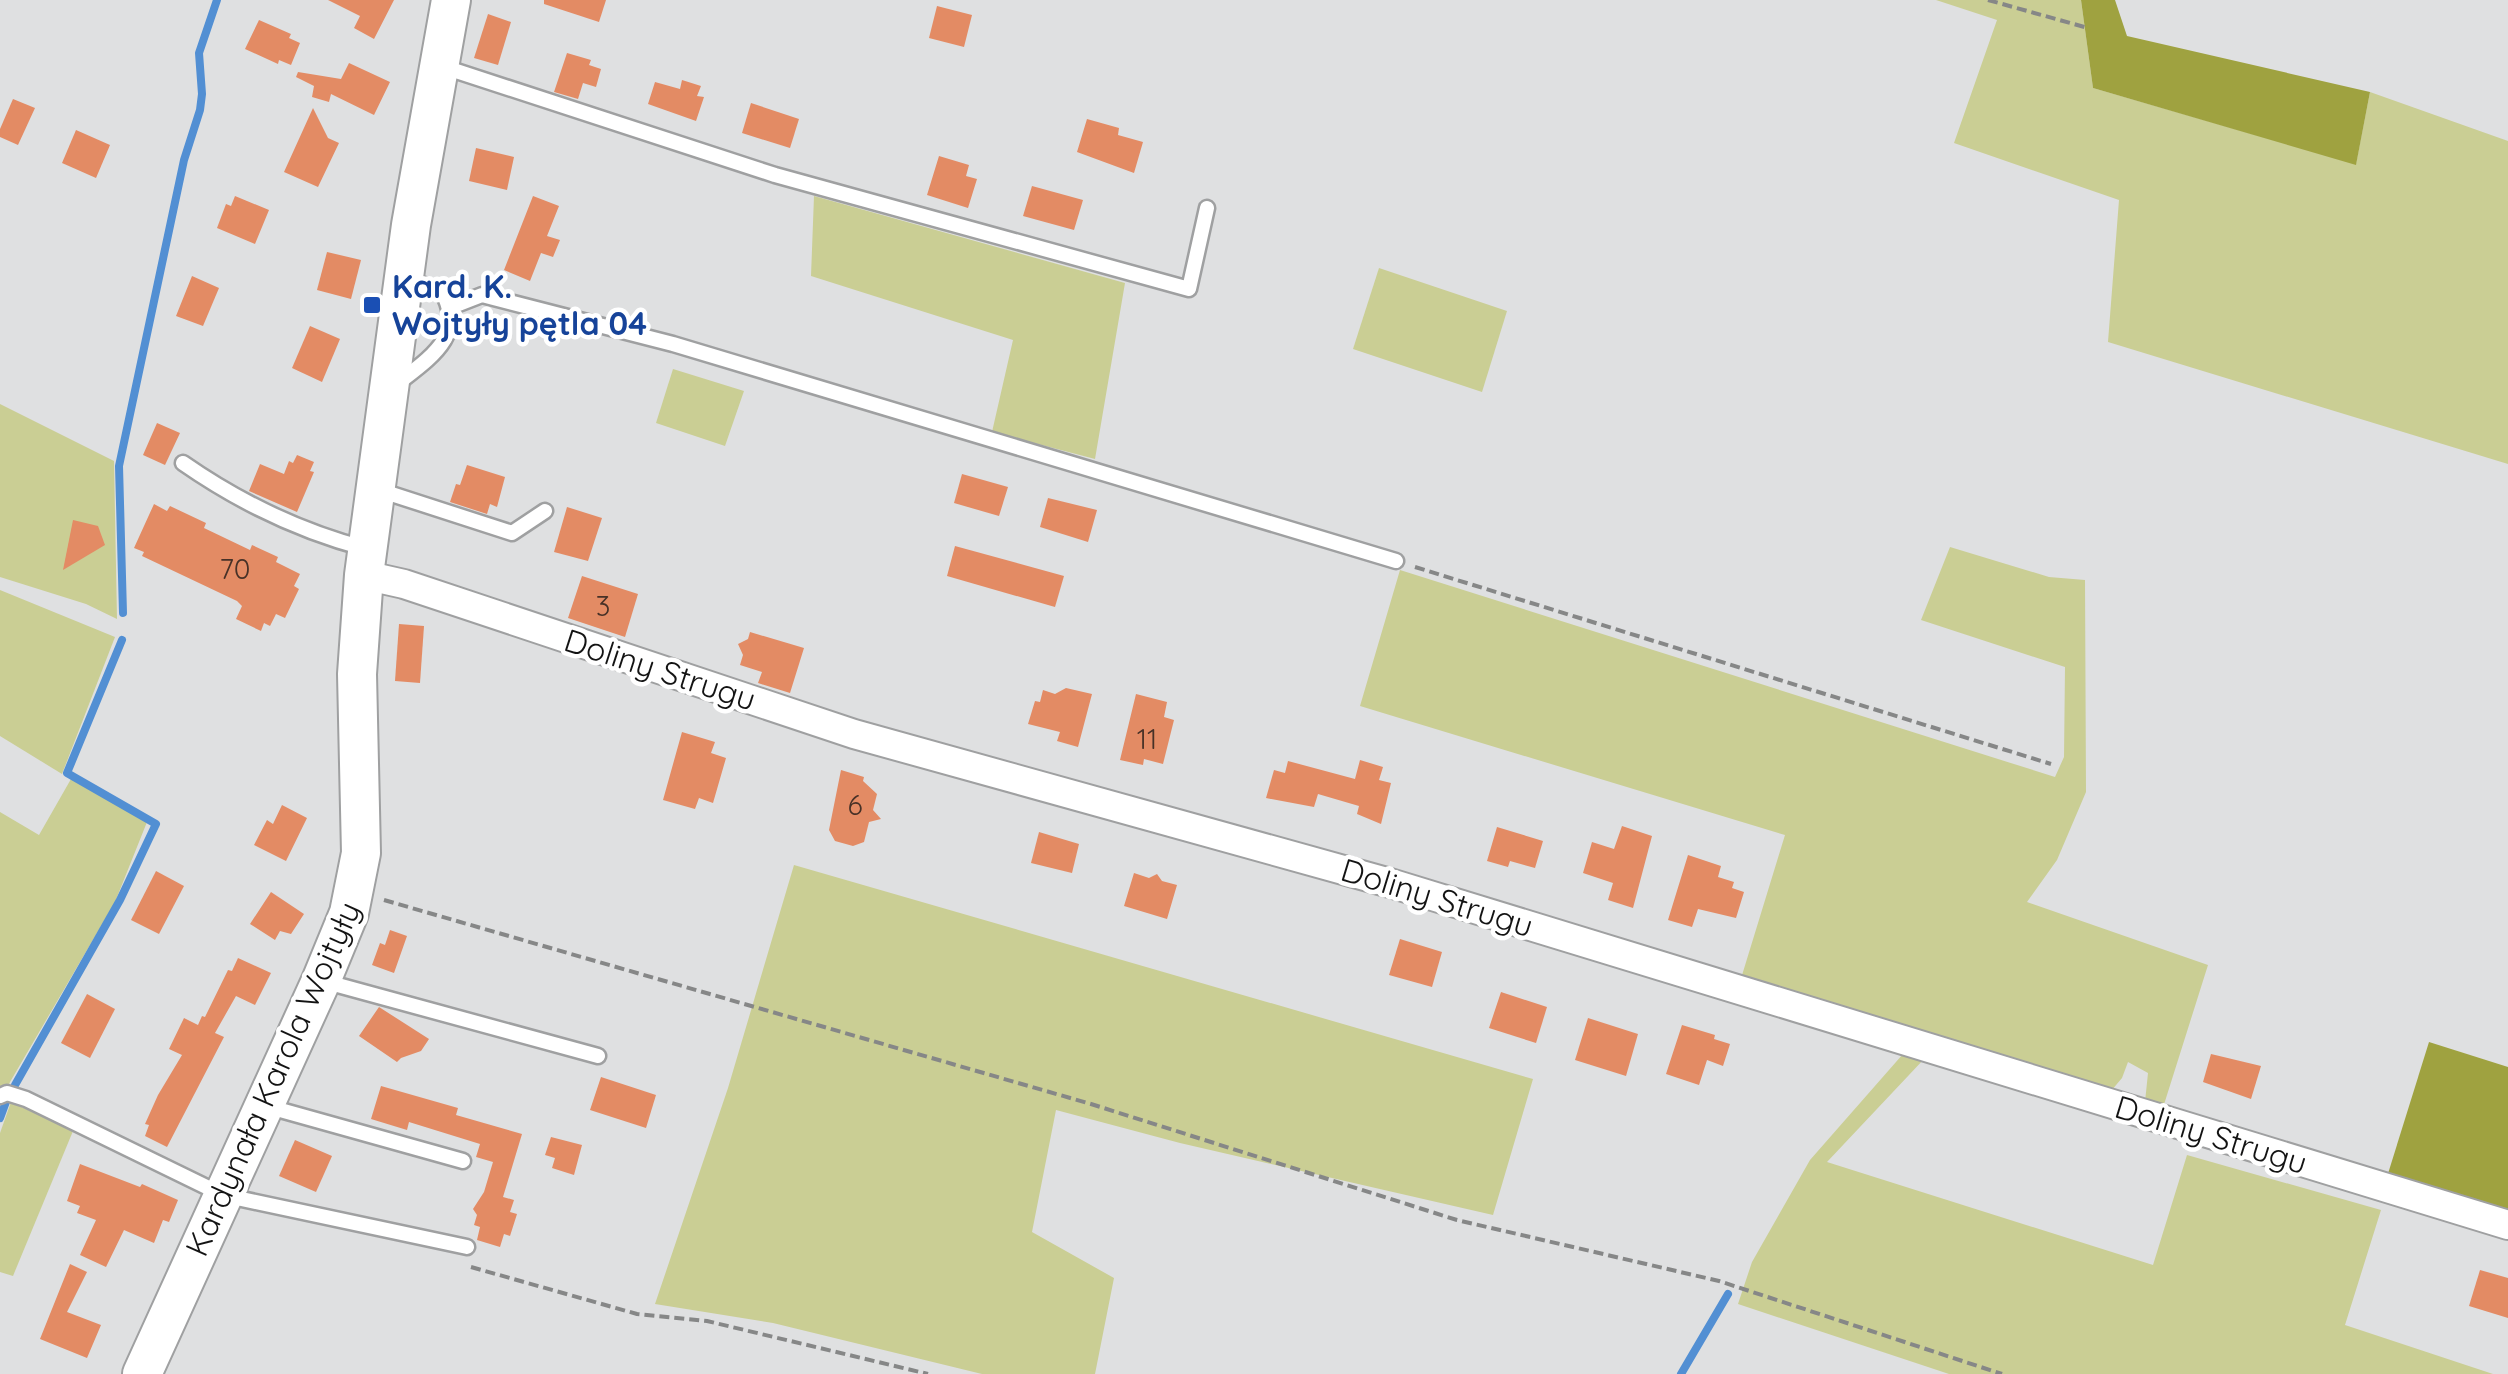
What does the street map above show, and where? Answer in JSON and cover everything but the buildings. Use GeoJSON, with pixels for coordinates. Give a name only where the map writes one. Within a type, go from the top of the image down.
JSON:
{"type":"FeatureCollection","features":[{"type":"Feature","properties":{"kind":"street","name":"Kardynała Karola Wojtyły"},"geometry":{"type":"LineString","coordinates":[[142,1374],[321,980],[355,891],[360,853],[358,674],[366,562],[411,225],[451,0]]}},
{"type":"Feature","properties":{"kind":"street","name":"Doliny Strugu"},"geometry":{"type":"LineString","coordinates":[[366,562],[404,584],[854,734],[1390,882],[2508,1226]]}},
{"type":"Feature","properties":{"kind":"lane"},"geometry":{"type":"LineString","coordinates":[[440,66],[775,175],[1189,289],[1207,208]]}},
{"type":"Feature","properties":{"kind":"lane"},"geometry":{"type":"LineString","coordinates":[[390,390],[428,360],[446,338],[452,319],[451,306],[442,290],[405,280]]}},
{"type":"Feature","properties":{"kind":"lane"},"geometry":{"type":"LineString","coordinates":[[451,306],[482,295],[654,339],[1396,561]]}},
{"type":"Feature","properties":{"kind":"lane"},"geometry":{"type":"LineString","coordinates":[[184,463],[222,490],[326,538],[366,562]]}},
{"type":"Feature","properties":{"kind":"lane"},"geometry":{"type":"LineString","coordinates":[[375,489],[512,533],[545,512]]}},
{"type":"Feature","properties":{"kind":"lane"},"geometry":{"type":"LineString","coordinates":[[321,980],[598,1056]]}},
{"type":"Feature","properties":{"kind":"lane"},"geometry":{"type":"LineString","coordinates":[[0,1096],[8,1093],[26,1099],[223,1195],[467,1248]]}},
{"type":"Feature","properties":{"kind":"lane"},"geometry":{"type":"LineString","coordinates":[[264,1105],[463,1161]]}},
{"type":"Feature","properties":{"kind":"path"},"geometry":{"type":"LineString","coordinates":[[1988,0],[2088,28]]}},
{"type":"Feature","properties":{"kind":"path"},"geometry":{"type":"LineString","coordinates":[[1396,561],[2051,764]]}},
{"type":"Feature","properties":{"kind":"path"},"geometry":{"type":"LineString","coordinates":[[355,891],[1072,1099],[1456,1220],[1719,1281],[2002,1374]]}},
{"type":"Feature","properties":{"kind":"path"},"geometry":{"type":"LineString","coordinates":[[463,1264],[637,1314],[707,1321],[928,1374]]}},
{"type":"Feature","properties":{"kind":"green space"},"geometry":{"type":"Polygon","coordinates":[[[1936,0],[2081,0],[2093,88],[2356,164],[2370,92],[2508,141],[2508,464],[2108,342],[2119,200],[1954,143],[1997,20],[1936,0]]]}},
{"type":"Feature","properties":{"kind":"green space"},"geometry":{"type":"Polygon","coordinates":[[[814,196],[1125,283],[1095,459],[992,432],[1013,340],[811,276],[814,196]]]}},
{"type":"Feature","properties":{"kind":"green space"},"geometry":{"type":"Polygon","coordinates":[[[1379,268],[1507,311],[1482,392],[1353,349],[1379,268]]]}},
{"type":"Feature","properties":{"kind":"green space"},"geometry":{"type":"Polygon","coordinates":[[[673,369],[744,391],[725,446],[656,423],[673,369]]]}},
{"type":"Feature","properties":{"kind":"green space"},"geometry":{"type":"Polygon","coordinates":[[[0,404],[114,461],[117,619],[86,604],[0,577],[0,404]]]}},
{"type":"Feature","properties":{"kind":"green space"},"geometry":{"type":"Polygon","coordinates":[[[1950,547],[2049,577],[2085,580],[2086,792],[2057,860],[2027,902],[2208,965],[2161,1114],[2145,1102],[2148,1073],[2128,1062],[2111,1091],[1739,985],[1785,835],[1360,706],[1400,570],[2055,777],[2064,757],[2065,667],[1921,620],[1950,547]]]}},
{"type":"Feature","properties":{"kind":"green space"},"geometry":{"type":"Polygon","coordinates":[[[0,590],[115,637],[62,774],[0,736],[0,590]]]}},
{"type":"Feature","properties":{"kind":"green space"},"geometry":{"type":"Polygon","coordinates":[[[71,779],[147,822],[115,902],[10,1082],[0,1106],[0,812],[39,835],[71,779]]]}},
{"type":"Feature","properties":{"kind":"green space"},"geometry":{"type":"Polygon","coordinates":[[[794,865],[1533,1079],[1493,1215],[1180,1143],[1056,1110],[1032,1232],[1114,1278],[1095,1374],[982,1374],[773,1323],[655,1304],[728,1088],[794,865]]]}},
{"type":"Feature","properties":{"kind":"green space"},"geometry":{"type":"Polygon","coordinates":[[[1903,1054],[1925,1058],[1827,1162],[2153,1265],[2187,1155],[2381,1210],[2345,1325],[2493,1374],[1949,1374],[1738,1304],[1752,1262],[1810,1160],[1903,1054]]]}},
{"type":"Feature","properties":{"kind":"green space"},"geometry":{"type":"Polygon","coordinates":[[[11,1102],[73,1131],[13,1276],[0,1272],[0,1133],[11,1102]]]}},
{"type":"Feature","properties":{"kind":"shaded area"},"geometry":{"type":"Polygon","coordinates":[[[2081,0],[2115,0],[2127,36],[2370,92],[2356,165],[2093,88],[2081,0]]]}},
{"type":"Feature","properties":{"kind":"shaded area"},"geometry":{"type":"Polygon","coordinates":[[[2429,1042],[2508,1067],[2508,1215],[2386,1180],[2429,1042]]]}},
{"type":"Feature","properties":{"kind":"waterway"},"geometry":{"type":"LineString","coordinates":[[123,613],[119,466],[184,160],[200,110],[199,53],[217,0]]}},
{"type":"Feature","properties":{"kind":"waterway"},"geometry":{"type":"LineString","coordinates":[[15,1085],[120,900],[156,824],[67,773],[122,640]]}},
{"type":"Feature","properties":{"kind":"waterway"},"geometry":{"type":"LineString","coordinates":[[0,1118],[7,1099]]}},
{"type":"Feature","properties":{"kind":"waterway"},"geometry":{"type":"LineString","coordinates":[[1681,1374],[1728,1294]]}},
{"type":"Feature","properties":{"kind":"place","name":"Kard. K. Wojtyły pętla 04"},"geometry":{"type":"Point","coordinates":[372,305]}}]}
